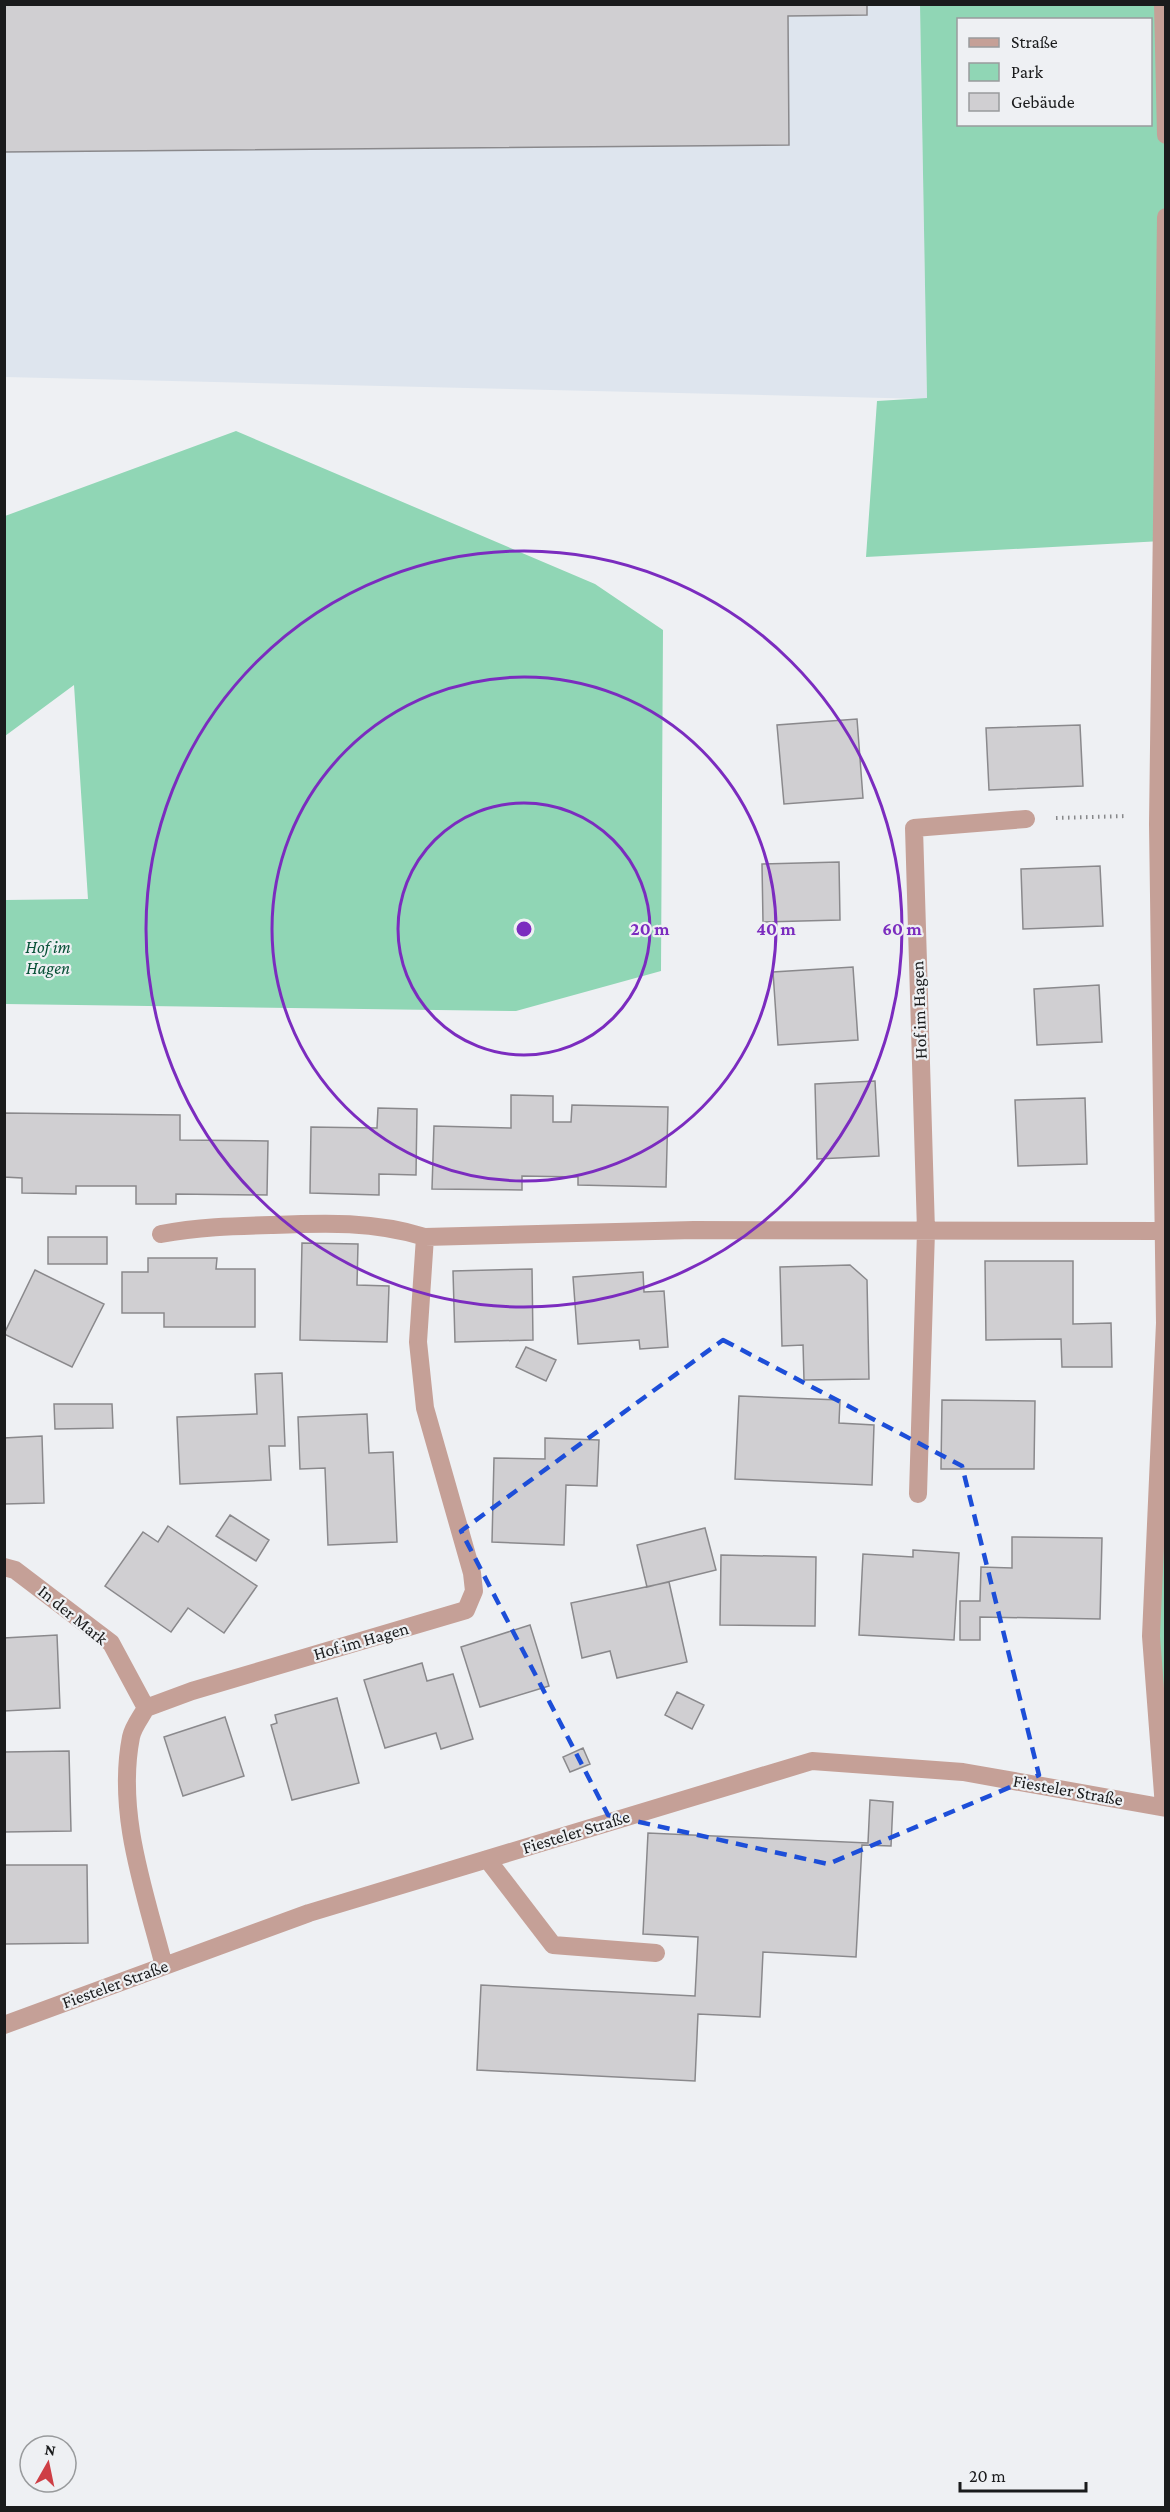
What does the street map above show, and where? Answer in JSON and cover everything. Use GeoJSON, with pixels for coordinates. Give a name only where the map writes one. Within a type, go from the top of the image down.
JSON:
{"type":"FeatureCollection","features":[{"type":"Feature","properties":{"kind":"street"},"geometry":{"type":"LineString","coordinates":[[1163,4],[1166,135]]}},
{"type":"Feature","properties":{"kind":"street"},"geometry":{"type":"LineString","coordinates":[[1165,1807],[1151,1636],[1165,1323],[1158,815],[1166,217]]}},
{"type":"Feature","properties":{"kind":"street","name":"Hof im Hagen"},"geometry":{"type":"LineString","coordinates":[[918,1494],[926,1231],[914,828],[1026,819]]}},
{"type":"Feature","properties":{"kind":"street"},"geometry":{"type":"LineString","coordinates":[[161,1234],[193,1228],[345,1223],[375,1225],[425,1237],[694,1230],[1162,1231]]}},
{"type":"Feature","properties":{"kind":"street","name":"Hof im Hagen"},"geometry":{"type":"LineString","coordinates":[[146,1708],[192,1691],[466,1610],[474,1592],[472,1573],[424,1397],[418,1342],[425,1237]]}},
{"type":"Feature","properties":{"kind":"street","name":"In der Mark"},"geometry":{"type":"LineString","coordinates":[[4,1567],[15,1570],[111,1643],[146,1708]]}},
{"type":"Feature","properties":{"kind":"street"},"geometry":{"type":"LineString","coordinates":[[146,1708],[132,1735],[128,1803],[136,1859],[164,1966]]}},
{"type":"Feature","properties":{"kind":"street","name":"Fiesteler Straße"},"geometry":{"type":"LineString","coordinates":[[4,2025],[309,1912],[812,1761],[963,1773],[1165,1807]]}},
{"type":"Feature","properties":{"kind":"street"},"geometry":{"type":"LineString","coordinates":[[487,1859],[553,1945],[656,1953]]}},
{"type":"Feature","properties":{"kind":"path"},"geometry":{"type":"LineString","coordinates":[[1026,819],[1158,815]]}},
{"type":"Feature","properties":{"kind":"highlighted area"},"geometry":{"type":"Polygon","coordinates":[[[723,1340],[962,1466],[1039,1775],[828,1864],[608,1815],[461,1531],[723,1340]]]}},
{"type":"Feature","properties":{"kind":"shaded area"},"geometry":{"type":"Polygon","coordinates":[[[5,5],[920,5],[927,399],[5,377],[5,5]]]}},
{"type":"Feature","properties":{"kind":"green space"},"geometry":{"type":"Polygon","coordinates":[[[920,5],[1163,5],[1166,135],[1165,1808],[1151,1636],[1165,1323],[1162,541],[866,557],[877,401],[927,398],[920,5]]]}},
{"type":"Feature","properties":{"kind":"green space"},"geometry":{"type":"Polygon","coordinates":[[[236,431],[595,584],[663,630],[661,971],[516,1011],[5,1004],[5,900],[88,899],[74,685],[5,736],[5,516],[236,431]]]}},
{"type":"Feature","properties":{"kind":"building"},"geometry":{"type":"Polygon","coordinates":[[[4,4],[867,4],[867,15],[788,16],[789,145],[4,152],[4,4]]]}},
{"type":"Feature","properties":{"kind":"building"},"geometry":{"type":"Polygon","coordinates":[[[857,719],[863,798],[784,804],[777,725],[857,719]]]}},
{"type":"Feature","properties":{"kind":"building"},"geometry":{"type":"Polygon","coordinates":[[[1080,725],[1083,786],[989,790],[986,728],[1080,725]]]}},
{"type":"Feature","properties":{"kind":"building"},"geometry":{"type":"Polygon","coordinates":[[[839,862],[840,920],[763,922],[762,864],[839,862]]]}},
{"type":"Feature","properties":{"kind":"building"},"geometry":{"type":"Polygon","coordinates":[[[1100,866],[1103,926],[1023,929],[1021,869],[1100,866]]]}},
{"type":"Feature","properties":{"kind":"building"},"geometry":{"type":"Polygon","coordinates":[[[853,967],[858,1040],[778,1045],[773,972],[853,967]]]}},
{"type":"Feature","properties":{"kind":"building"},"geometry":{"type":"Polygon","coordinates":[[[1099,985],[1102,1042],[1037,1045],[1034,989],[1099,985]]]}},
{"type":"Feature","properties":{"kind":"building"},"geometry":{"type":"Polygon","coordinates":[[[875,1081],[879,1156],[817,1159],[815,1084],[875,1081]]]}},
{"type":"Feature","properties":{"kind":"building"},"geometry":{"type":"Polygon","coordinates":[[[511,1095],[553,1096],[553,1122],[571,1122],[572,1105],[668,1107],[666,1187],[578,1185],[578,1177],[522,1176],[522,1190],[432,1189],[434,1126],[511,1128],[511,1095]]]}},
{"type":"Feature","properties":{"kind":"building"},"geometry":{"type":"Polygon","coordinates":[[[1085,1098],[1087,1164],[1018,1166],[1015,1100],[1085,1098]]]}},
{"type":"Feature","properties":{"kind":"building"},"geometry":{"type":"Polygon","coordinates":[[[378,1108],[417,1109],[416,1175],[379,1174],[379,1195],[310,1193],[311,1127],[377,1128],[378,1108]]]}},
{"type":"Feature","properties":{"kind":"building"},"geometry":{"type":"Polygon","coordinates":[[[4,1113],[180,1115],[180,1140],[268,1141],[267,1195],[176,1194],[176,1204],[136,1204],[136,1186],[76,1186],[76,1194],[22,1193],[22,1178],[4,1177],[4,1113]]]}},
{"type":"Feature","properties":{"kind":"building"},"geometry":{"type":"Polygon","coordinates":[[[48,1237],[107,1237],[107,1264],[48,1264],[48,1237]]]}},
{"type":"Feature","properties":{"kind":"building"},"geometry":{"type":"Polygon","coordinates":[[[302,1243],[358,1244],[357,1285],[389,1286],[387,1342],[300,1340],[302,1243]]]}},
{"type":"Feature","properties":{"kind":"building"},"geometry":{"type":"Polygon","coordinates":[[[148,1258],[217,1258],[216,1269],[255,1269],[255,1327],[164,1327],[164,1313],[122,1313],[122,1272],[148,1272],[148,1258]]]}},
{"type":"Feature","properties":{"kind":"building"},"geometry":{"type":"Polygon","coordinates":[[[985,1261],[1073,1261],[1073,1324],[1111,1323],[1112,1367],[1062,1367],[1061,1339],[986,1340],[985,1261]]]}},
{"type":"Feature","properties":{"kind":"building"},"geometry":{"type":"Polygon","coordinates":[[[850,1265],[867,1280],[869,1379],[804,1380],[803,1345],[782,1346],[780,1267],[850,1265]]]}},
{"type":"Feature","properties":{"kind":"building"},"geometry":{"type":"Polygon","coordinates":[[[532,1269],[533,1340],[455,1342],[453,1271],[532,1269]]]}},
{"type":"Feature","properties":{"kind":"building"},"geometry":{"type":"Polygon","coordinates":[[[35,1270],[104,1304],[72,1367],[4,1334],[35,1270]]]}},
{"type":"Feature","properties":{"kind":"building"},"geometry":{"type":"Polygon","coordinates":[[[643,1272],[644,1292],[664,1291],[668,1347],[640,1349],[639,1340],[578,1344],[573,1277],[643,1272]]]}},
{"type":"Feature","properties":{"kind":"building"},"geometry":{"type":"Polygon","coordinates":[[[526,1347],[556,1360],[546,1381],[516,1367],[526,1347]]]}},
{"type":"Feature","properties":{"kind":"building"},"geometry":{"type":"Polygon","coordinates":[[[282,1373],[285,1446],[269,1446],[271,1480],[180,1484],[177,1417],[257,1414],[255,1374],[282,1373]]]}},
{"type":"Feature","properties":{"kind":"building"},"geometry":{"type":"Polygon","coordinates":[[[739,1396],[840,1400],[839,1423],[874,1425],[872,1485],[735,1479],[739,1396]]]}},
{"type":"Feature","properties":{"kind":"building"},"geometry":{"type":"Polygon","coordinates":[[[942,1400],[1035,1401],[1034,1469],[941,1469],[942,1400]]]}},
{"type":"Feature","properties":{"kind":"building"},"geometry":{"type":"Polygon","coordinates":[[[54,1404],[112,1404],[113,1428],[55,1429],[54,1404]]]}},
{"type":"Feature","properties":{"kind":"building"},"geometry":{"type":"Polygon","coordinates":[[[367,1414],[369,1453],[393,1452],[397,1542],[328,1545],[325,1468],[300,1469],[298,1417],[367,1414]]]}},
{"type":"Feature","properties":{"kind":"building"},"geometry":{"type":"Polygon","coordinates":[[[42,1436],[44,1503],[4,1504],[4,1438],[42,1436]]]}},
{"type":"Feature","properties":{"kind":"building"},"geometry":{"type":"Polygon","coordinates":[[[545,1438],[599,1440],[597,1486],[566,1485],[564,1545],[492,1542],[494,1458],[545,1459],[545,1438]]]}},
{"type":"Feature","properties":{"kind":"building"},"geometry":{"type":"Polygon","coordinates":[[[230,1515],[269,1540],[256,1561],[216,1536],[230,1515]]]}},
{"type":"Feature","properties":{"kind":"building"},"geometry":{"type":"Polygon","coordinates":[[[168,1526],[257,1586],[224,1633],[188,1608],[171,1632],[105,1586],[143,1532],[158,1542],[168,1526]]]}},
{"type":"Feature","properties":{"kind":"building"},"geometry":{"type":"Polygon","coordinates":[[[705,1528],[716,1570],[647,1587],[637,1545],[705,1528]]]}},
{"type":"Feature","properties":{"kind":"building"},"geometry":{"type":"Polygon","coordinates":[[[1012,1537],[1102,1538],[1100,1619],[980,1617],[980,1640],[960,1640],[960,1601],[980,1601],[981,1567],[1012,1568],[1012,1537]]]}},
{"type":"Feature","properties":{"kind":"building"},"geometry":{"type":"Polygon","coordinates":[[[913,1550],[959,1553],[954,1640],[859,1635],[863,1554],[913,1557],[913,1550]]]}},
{"type":"Feature","properties":{"kind":"building"},"geometry":{"type":"Polygon","coordinates":[[[721,1555],[816,1557],[815,1626],[720,1625],[721,1555]]]}},
{"type":"Feature","properties":{"kind":"building"},"geometry":{"type":"Polygon","coordinates":[[[669,1582],[687,1662],[617,1678],[610,1651],[582,1658],[571,1603],[669,1582]]]}},
{"type":"Feature","properties":{"kind":"building"},"geometry":{"type":"Polygon","coordinates":[[[530,1625],[549,1686],[480,1707],[461,1647],[530,1625]]]}},
{"type":"Feature","properties":{"kind":"building"},"geometry":{"type":"Polygon","coordinates":[[[57,1635],[60,1708],[4,1711],[4,1638],[57,1635]]]}},
{"type":"Feature","properties":{"kind":"building"},"geometry":{"type":"Polygon","coordinates":[[[422,1663],[427,1681],[453,1674],[473,1739],[441,1749],[436,1733],[385,1748],[364,1680],[422,1663]]]}},
{"type":"Feature","properties":{"kind":"building"},"geometry":{"type":"Polygon","coordinates":[[[677,1692],[704,1705],[692,1729],[665,1715],[677,1692]]]}},
{"type":"Feature","properties":{"kind":"building"},"geometry":{"type":"Polygon","coordinates":[[[337,1698],[359,1783],[292,1800],[271,1725],[277,1723],[275,1715],[337,1698]]]}},
{"type":"Feature","properties":{"kind":"building"},"geometry":{"type":"Polygon","coordinates":[[[225,1717],[244,1776],[183,1796],[164,1737],[225,1717]]]}},
{"type":"Feature","properties":{"kind":"building"},"geometry":{"type":"Polygon","coordinates":[[[583,1748],[590,1764],[570,1772],[563,1757],[583,1748]]]}},
{"type":"Feature","properties":{"kind":"building"},"geometry":{"type":"Polygon","coordinates":[[[69,1751],[71,1831],[4,1832],[4,1752],[69,1751]]]}},
{"type":"Feature","properties":{"kind":"building"},"geometry":{"type":"Polygon","coordinates":[[[870,1800],[893,1802],[891,1846],[862,1845],[856,1957],[763,1952],[760,2017],[698,2014],[695,2081],[477,2070],[481,1985],[695,1996],[698,1937],[643,1934],[648,1833],[868,1843],[870,1800]]]}},
{"type":"Feature","properties":{"kind":"building"},"geometry":{"type":"Polygon","coordinates":[[[4,1865],[87,1865],[88,1943],[4,1944],[4,1865]]]}}]}
